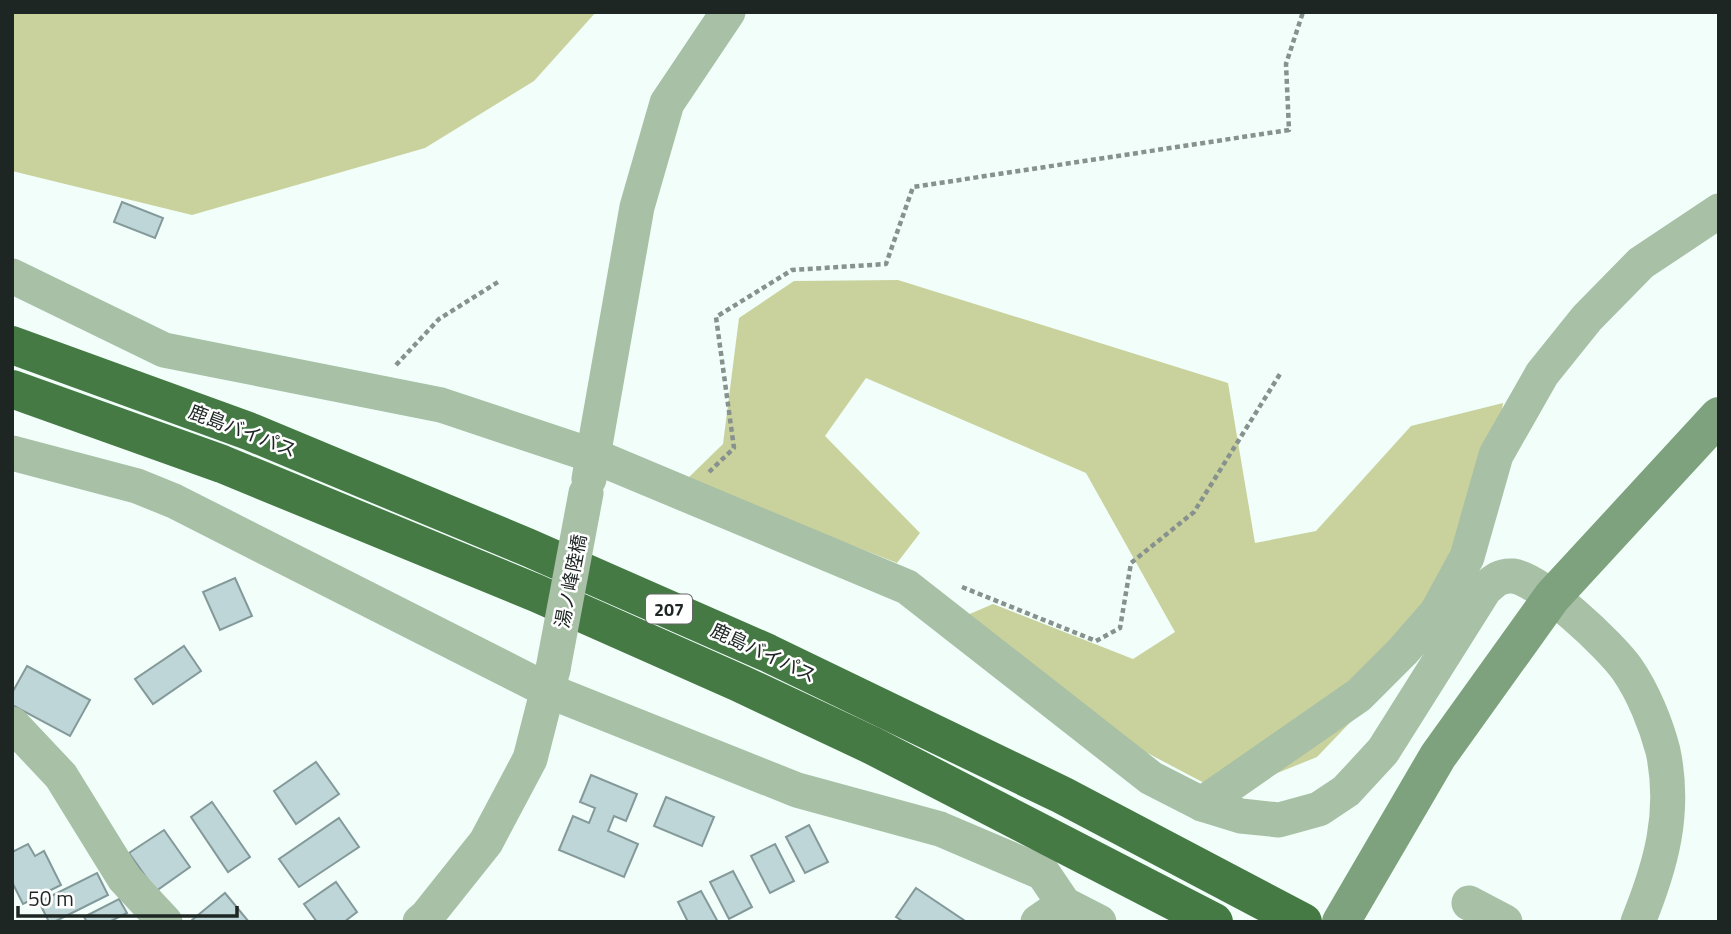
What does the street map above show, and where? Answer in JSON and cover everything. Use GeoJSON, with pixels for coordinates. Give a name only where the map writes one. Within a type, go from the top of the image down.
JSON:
{"type":"FeatureCollection","features":[{"type":"Feature","properties":{"kind":"highway","name":"鹿島バイパス"},"geometry":{"type":"LineString","coordinates":[[12,345],[251,432],[527,547],[768,653],[1062,796],[1303,922]]}},
{"type":"Feature","properties":{"kind":"highway","name":"鹿島バイパス"},"geometry":{"type":"LineString","coordinates":[[12,389],[222,464],[536,593],[676,654],[871,745],[1214,922]]}},
{"type":"Feature","properties":{"kind":"street","name":"湯ノ峰陸橋"},"geometry":{"type":"LineString","coordinates":[[420,922],[486,842],[530,759],[551,680],[594,456],[637,206],[667,103],[728,12]]}},
{"type":"Feature","properties":{"kind":"street"},"geometry":{"type":"LineString","coordinates":[[1202,804],[1359,695],[1403,651],[1437,612],[1466,557],[1496,454],[1542,374],[1587,318],[1641,263],[1719,211]]}},
{"type":"Feature","properties":{"kind":"street"},"geometry":{"type":"LineString","coordinates":[[12,276],[164,350],[441,405],[594,456],[907,587],[1151,778],[1202,804],[1241,816],[1279,820],[1320,809],[1346,791],[1383,751],[1485,589],[1498,577],[1515,576],[1552,597],[1593,631],[1626,668],[1647,708],[1662,751],[1668,801],[1665,842],[1652,888],[1638,922]]}},
{"type":"Feature","properties":{"kind":"street"},"geometry":{"type":"LineString","coordinates":[[1341,922],[1438,756],[1552,597],[1719,416]]}},
{"type":"Feature","properties":{"kind":"street"},"geometry":{"type":"LineString","coordinates":[[12,453],[138,486],[551,680],[797,790],[940,829],[1043,873],[1051,913],[1099,922]]}},
{"type":"Feature","properties":{"kind":"street"},"geometry":{"type":"LineString","coordinates":[[12,724],[61,776],[124,878],[165,922]]}},
{"type":"Feature","properties":{"kind":"street"},"geometry":{"type":"LineString","coordinates":[[1469,903],[1505,922]]}},
{"type":"Feature","properties":{"kind":"path"},"geometry":{"type":"LineString","coordinates":[[685,494],[734,448],[716,317],[792,270],[886,264],[913,187],[1289,130],[1286,64],[1303,12]]}},
{"type":"Feature","properties":{"kind":"path"},"geometry":{"type":"LineString","coordinates":[[372,391],[439,320],[499,282]]}},
{"type":"Feature","properties":{"kind":"path"},"geometry":{"type":"LineString","coordinates":[[956,585],[1096,641],[1120,628],[1131,563],[1194,512],[1280,374]]}},
{"type":"Feature","properties":{"kind":"green space"},"geometry":{"type":"Polygon","coordinates":[[[12,12],[596,12],[534,81],[425,148],[192,215],[12,171],[12,12]]]}},
{"type":"Feature","properties":{"kind":"green space"},"geometry":{"type":"Polygon","coordinates":[[[898,280],[1228,383],[1255,543],[1316,531],[1411,426],[1503,403],[1487,531],[1433,636],[1317,757],[1225,794],[1136,747],[965,616],[993,604],[1133,659],[1175,632],[1086,473],[866,378],[825,436],[920,533],[897,563],[686,480],[723,444],[739,318],[794,281],[898,280]]]}},
{"type":"Feature","properties":{"kind":"building"},"geometry":{"type":"Polygon","coordinates":[[[122,202],[163,218],[155,238],[114,222],[122,202]]]}},
{"type":"Feature","properties":{"kind":"building"},"geometry":{"type":"Polygon","coordinates":[[[235,578],[252,616],[220,630],[203,592],[235,578]]]}},
{"type":"Feature","properties":{"kind":"building"},"geometry":{"type":"Polygon","coordinates":[[[184,646],[201,671],[153,704],[135,679],[184,646]]]}},
{"type":"Feature","properties":{"kind":"building"},"geometry":{"type":"Polygon","coordinates":[[[27,666],[90,700],[70,736],[12,705],[12,693],[27,666]]]}},
{"type":"Feature","properties":{"kind":"building"},"geometry":{"type":"Polygon","coordinates":[[[316,762],[339,794],[296,824],[274,791],[316,762]]]}},
{"type":"Feature","properties":{"kind":"building"},"geometry":{"type":"Polygon","coordinates":[[[591,775],[637,794],[626,821],[614,816],[608,831],[638,844],[624,877],[559,850],[573,816],[589,823],[595,808],[580,802],[591,775]]]}},
{"type":"Feature","properties":{"kind":"building"},"geometry":{"type":"Polygon","coordinates":[[[666,797],[714,817],[702,846],[654,826],[666,797]]]}},
{"type":"Feature","properties":{"kind":"building"},"geometry":{"type":"Polygon","coordinates":[[[212,802],[250,857],[228,872],[191,817],[212,802]]]}},
{"type":"Feature","properties":{"kind":"building"},"geometry":{"type":"Polygon","coordinates":[[[339,818],[359,847],[299,887],[279,859],[339,818]]]}},
{"type":"Feature","properties":{"kind":"building"},"geometry":{"type":"Polygon","coordinates":[[[809,825],[828,862],[805,873],[786,837],[809,825]]]}},
{"type":"Feature","properties":{"kind":"building"},"geometry":{"type":"Polygon","coordinates":[[[164,830],[190,867],[156,891],[129,853],[164,830]]]}},
{"type":"Feature","properties":{"kind":"building"},"geometry":{"type":"Polygon","coordinates":[[[28,844],[35,856],[44,851],[61,885],[23,904],[12,882],[12,852],[28,844]]]}},
{"type":"Feature","properties":{"kind":"building"},"geometry":{"type":"Polygon","coordinates":[[[775,844],[794,881],[770,893],[751,856],[775,844]]]}},
{"type":"Feature","properties":{"kind":"building"},"geometry":{"type":"Polygon","coordinates":[[[733,871],[752,907],[729,919],[710,882],[733,871]]]}},
{"type":"Feature","properties":{"kind":"building"},"geometry":{"type":"Polygon","coordinates":[[[97,873],[108,895],[49,922],[39,902],[97,873]]]}},
{"type":"Feature","properties":{"kind":"building"},"geometry":{"type":"Polygon","coordinates":[[[336,882],[357,912],[344,922],[317,922],[304,904],[336,882]]]}},
{"type":"Feature","properties":{"kind":"building"},"geometry":{"type":"Polygon","coordinates":[[[916,888],[965,921],[904,922],[896,917],[916,888]]]}},
{"type":"Feature","properties":{"kind":"building"},"geometry":{"type":"Polygon","coordinates":[[[701,891],[718,922],[688,922],[678,902],[701,891]]]}},
{"type":"Feature","properties":{"kind":"building"},"geometry":{"type":"Polygon","coordinates":[[[225,893],[249,922],[193,922],[192,920],[225,893]]]}},
{"type":"Feature","properties":{"kind":"building"},"geometry":{"type":"Polygon","coordinates":[[[119,899],[127,913],[109,922],[87,922],[84,917],[119,899]]]}}]}
